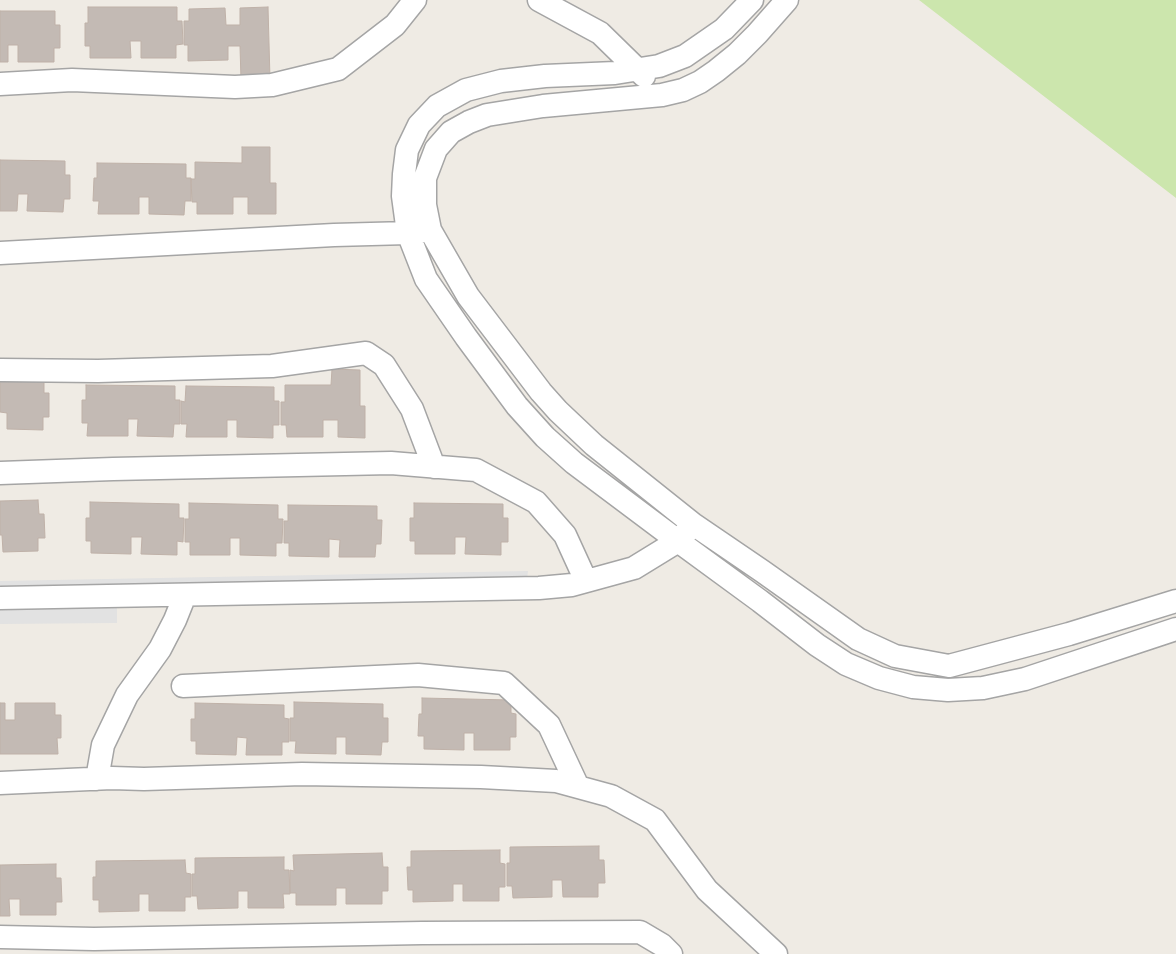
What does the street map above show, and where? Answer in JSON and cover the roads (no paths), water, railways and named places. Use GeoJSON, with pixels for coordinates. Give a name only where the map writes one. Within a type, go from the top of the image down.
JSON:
{"type":"FeatureCollection","features":[{"type":"Feature","properties":{"kind":"street"},"geometry":{"type":"LineString","coordinates":[[0,84],[72,80],[235,87],[272,85],[338,69],[394,25],[415,0]]}},
{"type":"Feature","properties":{"kind":"street"},"geometry":{"type":"LineString","coordinates":[[539,0],[600,33],[662,95]]}},
{"type":"Feature","properties":{"kind":"street"},"geometry":{"type":"LineString","coordinates":[[752,0],[724,29],[685,56],[658,66],[638,70],[544,76],[501,81],[466,90],[437,106],[419,125],[407,150],[403,196],[419,231],[524,372],[558,411],[594,445],[693,524],[858,639],[895,656],[949,666],[1069,634],[1176,601]]}},
{"type":"Feature","properties":{"kind":"street"},"geometry":{"type":"LineString","coordinates":[[787,0],[737,54],[700,82],[682,90],[662,95],[543,106],[487,115],[451,132],[436,149],[425,178],[426,204],[419,231],[426,279],[517,406],[545,437],[574,463],[817,645],[846,664],[879,678],[913,687],[948,690],[984,688],[1025,680],[1176,628]]}},
{"type":"Feature","properties":{"kind":"street"},"geometry":{"type":"LineString","coordinates":[[0,252],[419,231]]}},
{"type":"Feature","properties":{"kind":"street"},"geometry":{"type":"LineString","coordinates":[[0,370],[98,371],[272,366],[366,353],[384,365],[412,408],[434,467]]}},
{"type":"Feature","properties":{"kind":"street"},"geometry":{"type":"LineString","coordinates":[[0,473],[391,463],[476,470],[536,502],[565,535],[586,581]]}},
{"type":"Feature","properties":{"kind":"street"},"geometry":{"type":"LineString","coordinates":[[0,598],[539,588],[572,585],[634,568],[678,541],[693,524]]}},
{"type":"Feature","properties":{"kind":"street"},"geometry":{"type":"LineString","coordinates":[[97,779],[103,745],[127,695],[160,649],[185,595]]}},
{"type":"Feature","properties":{"kind":"street"},"geometry":{"type":"LineString","coordinates":[[183,686],[418,675],[504,684],[549,725],[578,787]]}},
{"type":"Feature","properties":{"kind":"street"},"geometry":{"type":"LineString","coordinates":[[0,783],[302,774],[471,777],[556,781],[611,796],[655,820],[707,890],[776,954]]}},
{"type":"Feature","properties":{"kind":"street"},"geometry":{"type":"LineString","coordinates":[[0,938],[94,939],[422,933],[640,932],[662,945],[670,954]]}}]}
